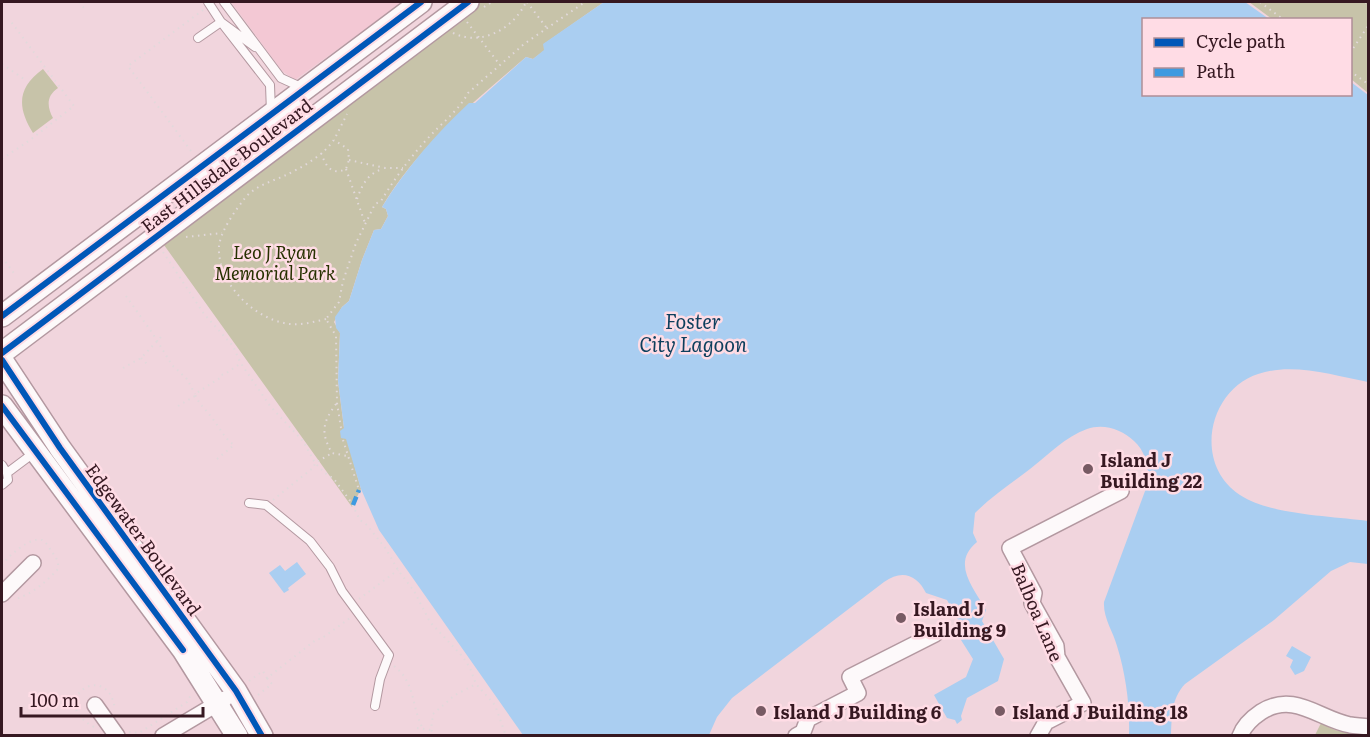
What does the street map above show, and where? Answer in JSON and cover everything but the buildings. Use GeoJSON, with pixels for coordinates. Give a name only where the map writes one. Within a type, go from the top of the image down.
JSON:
{"type":"FeatureCollection","features":[{"type":"Feature","properties":{"kind":"main road","name":"East Hillsdale Boulevard"},"geometry":{"type":"LineString","coordinates":[[2,316],[421,2]]}},
{"type":"Feature","properties":{"kind":"main road","name":"East Hillsdale Boulevard"},"geometry":{"type":"LineString","coordinates":[[2,353],[476,5]]}},
{"type":"Feature","properties":{"kind":"main road","name":"Edgewater Boulevard"},"geometry":{"type":"LineString","coordinates":[[2,360],[60,448],[243,686],[262,735]]}},
{"type":"Feature","properties":{"kind":"main road","name":"Edgewater Boulevard"},"geometry":{"type":"LineString","coordinates":[[2,406],[183,650],[237,735]]}},
{"type":"Feature","properties":{"kind":"street","name":"Balboa Lane"},"geometry":{"type":"LineString","coordinates":[[1038,735],[1046,722],[1083,703],[1057,657],[1056,646],[1032,603],[1034,593],[1010,548],[1121,491]]}},
{"type":"Feature","properties":{"kind":"street"},"geometry":{"type":"LineString","coordinates":[[2,594],[33,563]]}},
{"type":"Feature","properties":{"kind":"street"},"geometry":{"type":"LineString","coordinates":[[796,735],[803,732],[808,719],[858,693],[850,677],[935,634]]}},
{"type":"Feature","properties":{"kind":"street"},"geometry":{"type":"LineString","coordinates":[[163,735],[243,686]]}},
{"type":"Feature","properties":{"kind":"street"},"geometry":{"type":"LineString","coordinates":[[95,705],[123,734]]}},
{"type":"Feature","properties":{"kind":"street"},"geometry":{"type":"LineString","coordinates":[[1240,735],[1254,716],[1280,705],[1296,705],[1351,726],[1368,727]]}},
{"type":"Feature","properties":{"kind":"lane"},"geometry":{"type":"LineString","coordinates":[[208,2],[270,85],[271,113]]}},
{"type":"Feature","properties":{"kind":"lane"},"geometry":{"type":"LineString","coordinates":[[224,2],[281,78],[304,88]]}},
{"type":"Feature","properties":{"kind":"lane"},"geometry":{"type":"LineString","coordinates":[[198,38],[221,22]]}},
{"type":"Feature","properties":{"kind":"lane"},"geometry":{"type":"LineString","coordinates":[[221,22],[262,52]]}},
{"type":"Feature","properties":{"kind":"lane"},"geometry":{"type":"LineString","coordinates":[[7,473],[36,451]]}},
{"type":"Feature","properties":{"kind":"lane"},"geometry":{"type":"LineString","coordinates":[[2,465],[8,480],[2,485]]}},
{"type":"Feature","properties":{"kind":"lane"},"geometry":{"type":"LineString","coordinates":[[249,503],[266,505],[310,541],[330,567],[349,602],[389,655],[380,679],[375,706]]}},
{"type":"Feature","properties":{"kind":"path"},"geometry":{"type":"LineString","coordinates":[[79,2],[84,8]]}},
{"type":"Feature","properties":{"kind":"path"},"geometry":{"type":"LineString","coordinates":[[476,5],[492,2]]}},
{"type":"Feature","properties":{"kind":"path"},"geometry":{"type":"LineString","coordinates":[[500,65],[480,36],[466,20],[451,32],[461,37],[480,36],[503,30],[513,22],[526,2],[546,27]]}},
{"type":"Feature","properties":{"kind":"path"},"geometry":{"type":"LineString","coordinates":[[350,108],[334,140],[321,153],[284,176],[260,185],[246,197],[222,233],[219,247],[221,266],[226,280],[250,306],[270,318],[290,324],[326,319],[339,303],[343,281],[365,223],[375,204],[381,201],[403,168],[430,136],[462,104],[468,93],[546,27],[585,2]]}},
{"type":"Feature","properties":{"kind":"path"},"geometry":{"type":"LineString","coordinates":[[1260,2],[1281,18]]}},
{"type":"Feature","properties":{"kind":"path"},"geometry":{"type":"LineString","coordinates":[[191,151],[128,66],[203,10]]}},
{"type":"Feature","properties":{"kind":"path"},"geometry":{"type":"LineString","coordinates":[[2,159],[74,106],[9,20]]}},
{"type":"Feature","properties":{"kind":"path"},"geometry":{"type":"LineString","coordinates":[[1352,50],[1368,26]]}},
{"type":"Feature","properties":{"kind":"path"},"geometry":{"type":"LineString","coordinates":[[2,64],[24,79]]}},
{"type":"Feature","properties":{"kind":"path"},"geometry":{"type":"LineString","coordinates":[[1352,72],[1368,84]]}},
{"type":"Feature","properties":{"kind":"path"},"geometry":{"type":"LineString","coordinates":[[334,140],[348,150],[350,160],[346,169],[365,223]]}},
{"type":"Feature","properties":{"kind":"path"},"geometry":{"type":"LineString","coordinates":[[321,153],[326,166],[332,171],[346,169]]}},
{"type":"Feature","properties":{"kind":"path"},"geometry":{"type":"LineString","coordinates":[[350,160],[386,168],[403,168]]}},
{"type":"Feature","properties":{"kind":"path"},"geometry":{"type":"LineString","coordinates":[[357,199],[362,185],[370,175],[386,168]]}},
{"type":"Feature","properties":{"kind":"path"},"geometry":{"type":"LineString","coordinates":[[183,237],[222,233]]}},
{"type":"Feature","properties":{"kind":"path"},"geometry":{"type":"LineString","coordinates":[[160,246],[168,262],[204,314],[233,346],[241,363],[270,406],[303,441],[315,463],[339,485],[351,502],[357,516],[386,549],[414,591],[430,621],[466,663],[476,684],[495,705],[506,735]]}},
{"type":"Feature","properties":{"kind":"path"},"geometry":{"type":"LineString","coordinates":[[2,257],[16,276]]}},
{"type":"Feature","properties":{"kind":"path"},"geometry":{"type":"LineString","coordinates":[[126,297],[172,365],[187,379],[198,404],[212,417],[227,440],[234,445],[217,459]]}},
{"type":"Feature","properties":{"kind":"path"},"geometry":{"type":"LineString","coordinates":[[326,319],[336,336],[337,403],[341,428]]}},
{"type":"Feature","properties":{"kind":"path"},"geometry":{"type":"LineString","coordinates":[[123,368],[152,349],[162,336]]}},
{"type":"Feature","properties":{"kind":"path"},"geometry":{"type":"LineString","coordinates":[[141,358],[148,365]]}},
{"type":"Feature","properties":{"kind":"path"},"geometry":{"type":"LineString","coordinates":[[178,406],[241,363]]}},
{"type":"Feature","properties":{"kind":"path"},"geometry":{"type":"LineString","coordinates":[[332,453],[326,443],[324,423],[337,403]]}},
{"type":"Feature","properties":{"kind":"path"},"geometry":{"type":"LineString","coordinates":[[343,440],[359,490]]}},
{"type":"Feature","properties":{"kind":"path"},"geometry":{"type":"LineString","coordinates":[[269,508],[274,497],[314,467],[315,463],[332,453],[347,456]]}},
{"type":"Feature","properties":{"kind":"path"},"geometry":{"type":"LineString","coordinates":[[349,602],[356,602],[398,570]]}},
{"type":"Feature","properties":{"kind":"path"},"geometry":{"type":"LineString","coordinates":[[267,678],[317,639],[321,639],[357,612]]}},
{"type":"Feature","properties":{"kind":"path"},"geometry":{"type":"LineString","coordinates":[[387,661],[401,671],[409,682],[416,717],[423,729]]}},
{"type":"Feature","properties":{"kind":"path"},"geometry":{"type":"LineString","coordinates":[[243,686],[262,671],[272,684],[258,695]]}},
{"type":"Feature","properties":{"kind":"path"},"geometry":{"type":"LineString","coordinates":[[431,730],[433,714],[455,695],[476,684]]}},
{"type":"Feature","properties":{"kind":"path"},"geometry":{"type":"LineString","coordinates":[[95,727],[84,722],[75,707],[75,701],[84,688],[93,685],[109,691],[114,698],[116,714]]}},
{"type":"Feature","properties":{"kind":"path"},"geometry":{"type":"LineString","coordinates":[[123,734],[139,733],[187,702],[191,689]]}},
{"type":"Feature","properties":{"kind":"path"},"geometry":{"type":"LineString","coordinates":[[417,728],[431,730],[436,735]]}},
{"type":"Feature","properties":{"kind":"shaded area"},"geometry":{"type":"Polygon","coordinates":[[[231,2],[403,2],[295,80],[282,71],[231,2]]]}},
{"type":"Feature","properties":{"kind":"green space","name":"Leo J Ryan Memorial Park"},"geometry":{"type":"Polygon","coordinates":[[[481,2],[604,2],[544,44],[545,50],[533,59],[526,57],[466,109],[413,164],[382,207],[386,209],[388,216],[381,229],[374,230],[349,301],[342,307],[334,322],[340,333],[338,381],[344,428],[361,489],[352,507],[164,245],[481,2]]]}},
{"type":"Feature","properties":{"kind":"green space"},"geometry":{"type":"Polygon","coordinates":[[[1249,2],[1368,2],[1368,93],[1352,80],[1352,18],[1271,18],[1249,2]]]}},
{"type":"Feature","properties":{"kind":"green space"},"geometry":{"type":"Polygon","coordinates":[[[43,69],[58,88],[51,95],[49,102],[53,118],[33,133],[24,115],[22,98],[28,83],[43,69]]]}},
{"type":"Feature","properties":{"kind":"green space"},"geometry":{"type":"Polygon","coordinates":[[[1321,723],[1335,730],[1356,735],[1315,735],[1321,723]]]}},
{"type":"Feature","properties":{"kind":"water","name":"Foster City Lagoon"},"geometry":{"type":"Polygon","coordinates":[[[604,2],[1245,2],[1268,18],[1142,18],[1142,96],[1352,96],[1352,83],[1368,95],[1368,382],[1291,369],[1265,372],[1246,379],[1231,392],[1220,408],[1213,426],[1212,445],[1215,464],[1225,481],[1240,495],[1253,502],[1284,511],[1368,521],[1368,564],[1350,562],[1331,571],[1274,620],[1185,684],[1175,702],[1171,735],[1129,735],[1125,679],[1117,646],[1105,614],[1104,602],[1148,483],[1148,471],[1141,450],[1129,437],[1112,428],[1093,427],[1064,441],[975,513],[973,533],[977,542],[969,550],[965,567],[971,584],[986,610],[982,621],[1004,659],[998,681],[967,698],[961,716],[962,720],[957,724],[955,720],[947,718],[934,695],[966,677],[973,659],[961,640],[964,631],[947,600],[926,593],[914,578],[903,575],[884,582],[732,698],[717,717],[709,735],[523,735],[379,530],[361,489],[346,439],[341,438],[340,431],[344,428],[338,381],[340,333],[336,328],[335,317],[349,301],[374,230],[381,229],[388,216],[386,209],[382,207],[401,179],[422,152],[469,103],[475,103],[526,57],[533,59],[544,50],[543,44],[604,2]]]}},
{"type":"Feature","properties":{"kind":"water"},"geometry":{"type":"Polygon","coordinates":[[[297,562],[306,574],[284,593],[269,573],[280,565],[285,571],[297,562]]]}},
{"type":"Feature","properties":{"kind":"water"},"geometry":{"type":"Polygon","coordinates":[[[1292,646],[1311,657],[1304,671],[1295,675],[1290,667],[1293,660],[1286,656],[1292,646]]]}},
{"type":"Feature","properties":{"kind":"marked path"},"geometry":{"type":"LineString","coordinates":[[353,505],[359,490]]}},
{"type":"Feature","properties":{"kind":"cycle path"},"geometry":{"type":"LineString","coordinates":[[2,316],[421,2]]}},
{"type":"Feature","properties":{"kind":"cycle path"},"geometry":{"type":"LineString","coordinates":[[2,353],[468,2]]}},
{"type":"Feature","properties":{"kind":"cycle path"},"geometry":{"type":"LineString","coordinates":[[2,360],[60,448],[236,691],[262,736]]}},
{"type":"Feature","properties":{"kind":"cycle path"},"geometry":{"type":"LineString","coordinates":[[2,406],[183,650]]}},
{"type":"Feature","properties":{"kind":"place","name":"Island J Building 22"},"geometry":{"type":"Point","coordinates":[1088,469]}},
{"type":"Feature","properties":{"kind":"place","name":"Island J Building 9"},"geometry":{"type":"Point","coordinates":[901,618]}},
{"type":"Feature","properties":{"kind":"place","name":"Island J Building 6"},"geometry":{"type":"Point","coordinates":[761,711]}},
{"type":"Feature","properties":{"kind":"place","name":"Island J Building 18"},"geometry":{"type":"Point","coordinates":[1000,711]}}]}
